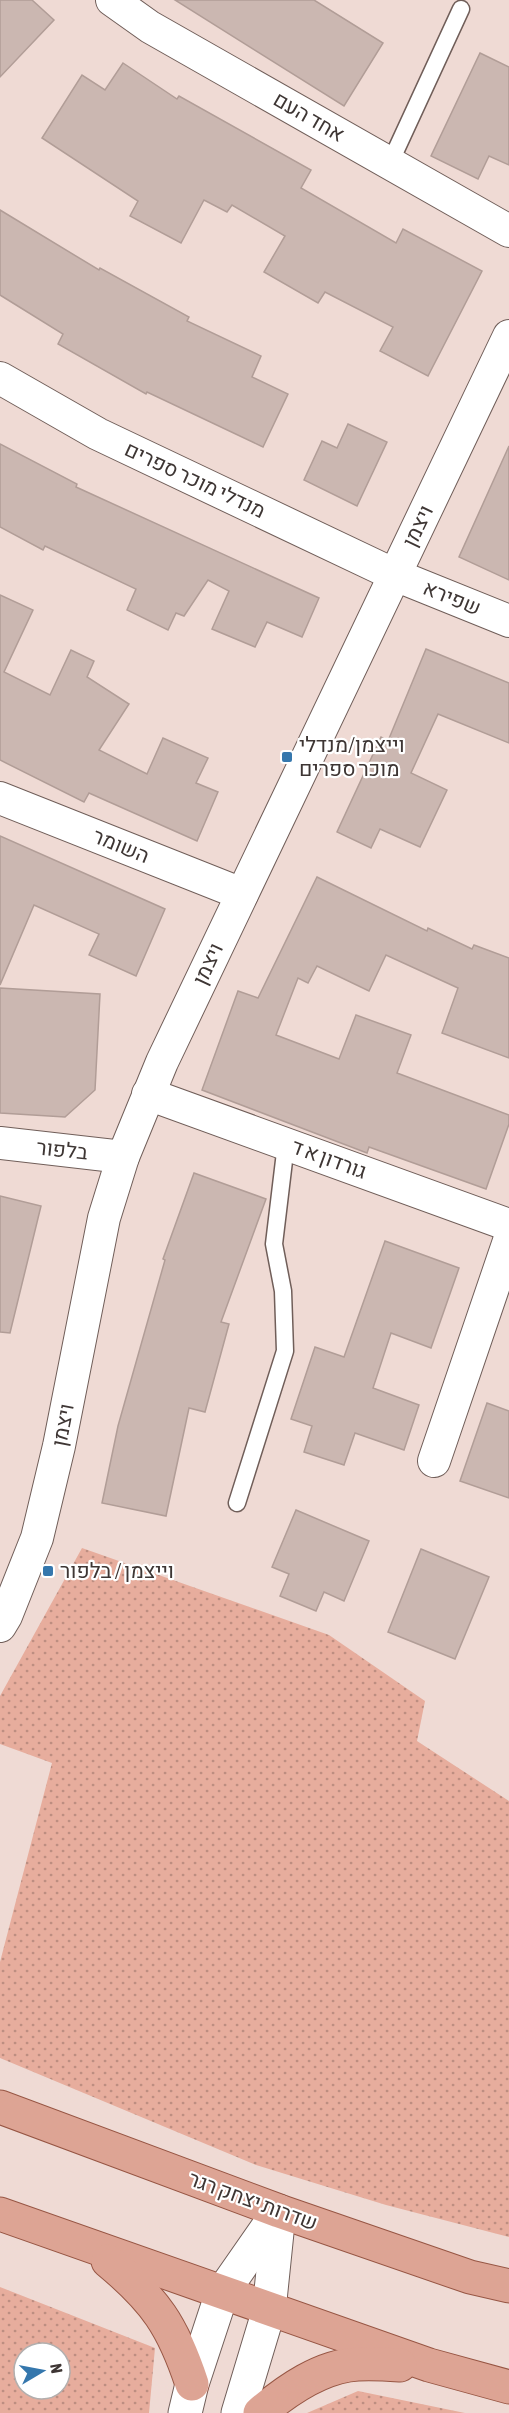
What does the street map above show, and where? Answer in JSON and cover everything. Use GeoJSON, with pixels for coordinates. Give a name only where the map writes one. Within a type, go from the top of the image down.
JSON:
{"type":"FeatureCollection","features":[{"type":"Feature","properties":{"kind":"main road","name":"שדרות יצחק רגר"},"geometry":{"type":"LineString","coordinates":[[0,2107],[279,2211],[470,2277],[509,2286]]}},
{"type":"Feature","properties":{"kind":"main road"},"geometry":{"type":"LineString","coordinates":[[0,2214],[429,2365],[509,2387]]}},
{"type":"Feature","properties":{"kind":"main road"},"geometry":{"type":"LineString","coordinates":[[93,2248],[137,2285],[164,2319],[180,2349],[188,2399]]}},
{"type":"Feature","properties":{"kind":"main road"},"geometry":{"type":"LineString","coordinates":[[260,2413],[286,2391],[325,2372],[356,2364],[429,2365]]}},
{"type":"Feature","properties":{"kind":"street","name":"אחד העם"},"geometry":{"type":"LineString","coordinates":[[112,0],[150,27],[509,231]]}},
{"type":"Feature","properties":{"kind":"street","name":"ויצמן"},"geometry":{"type":"LineString","coordinates":[[0,1626],[38,1538],[59,1446],[104,1218],[123,1157],[148,1094],[242,894],[509,336]]}},
{"type":"Feature","properties":{"kind":"street","name":"מנדלי מוכר ספרים"},"geometry":{"type":"LineString","coordinates":[[0,378],[98,434],[395,575]]}},
{"type":"Feature","properties":{"kind":"street","name":"שפירא"},"geometry":{"type":"LineString","coordinates":[[395,575],[509,621]]}},
{"type":"Feature","properties":{"kind":"street","name":"השומר"},"geometry":{"type":"LineString","coordinates":[[0,798],[242,894]]}},
{"type":"Feature","properties":{"kind":"street","name":"גורדון א ד"},"geometry":{"type":"LineString","coordinates":[[148,1094],[509,1224]]}},
{"type":"Feature","properties":{"kind":"street","name":"בלפור"},"geometry":{"type":"LineString","coordinates":[[0,1143],[123,1157]]}},
{"type":"Feature","properties":{"kind":"street"},"geometry":{"type":"LineString","coordinates":[[434,1461],[509,1241]]}},
{"type":"Feature","properties":{"kind":"street"},"geometry":{"type":"LineString","coordinates":[[188,2399],[222,2293],[279,2211]]}},
{"type":"Feature","properties":{"kind":"street"},"geometry":{"type":"LineString","coordinates":[[238,2413],[269,2310],[279,2211]]}},
{"type":"Feature","properties":{"kind":"lane"},"geometry":{"type":"LineString","coordinates":[[390,163],[461,9]]}},
{"type":"Feature","properties":{"kind":"lane"},"geometry":{"type":"LineString","coordinates":[[237,1503],[285,1351],[283,1291],[274,1244],[286,1143]]}},
{"type":"Feature","properties":{"kind":"shaded area"},"geometry":{"type":"Polygon","coordinates":[[[82,1548],[329,1635],[425,1701],[417,1741],[509,1801],[509,2237],[386,2205],[256,2165],[0,2058],[0,1962],[52,1763],[0,1744],[0,1696],[82,1548]]]}},
{"type":"Feature","properties":{"kind":"shaded area"},"geometry":{"type":"Polygon","coordinates":[[[0,2287],[155,2348],[149,2413],[0,2413],[0,2287]]]}},
{"type":"Feature","properties":{"kind":"shaded area"},"geometry":{"type":"Polygon","coordinates":[[[358,2391],[465,2413],[307,2413],[358,2391]]]}},
{"type":"Feature","properties":{"kind":"building"},"geometry":{"type":"Polygon","coordinates":[[[0,0],[32,0],[54,20],[0,77],[0,0]]]}},
{"type":"Feature","properties":{"kind":"building"},"geometry":{"type":"Polygon","coordinates":[[[175,0],[314,0],[383,43],[344,106],[175,0]]]}},
{"type":"Feature","properties":{"kind":"building"},"geometry":{"type":"Polygon","coordinates":[[[480,53],[509,67],[509,165],[489,156],[478,179],[431,156],[480,53]]]}},
{"type":"Feature","properties":{"kind":"building"},"geometry":{"type":"Polygon","coordinates":[[[123,63],[177,99],[179,96],[311,170],[301,188],[396,243],[403,229],[482,271],[428,376],[380,351],[393,327],[325,292],[318,303],[264,272],[285,236],[232,205],[227,212],[204,200],[181,243],[130,216],[138,201],[42,138],[82,75],[105,90],[123,63]]]}},
{"type":"Feature","properties":{"kind":"building"},"geometry":{"type":"Polygon","coordinates":[[[0,210],[99,270],[100,268],[189,317],[187,321],[261,356],[252,377],[288,394],[263,447],[147,392],[146,394],[58,344],[63,334],[0,295],[0,210]]]}},
{"type":"Feature","properties":{"kind":"building"},"geometry":{"type":"Polygon","coordinates":[[[348,424],[387,442],[357,506],[304,480],[322,441],[337,448],[348,424]]]}},
{"type":"Feature","properties":{"kind":"building"},"geometry":{"type":"Polygon","coordinates":[[[0,444],[77,484],[76,487],[319,598],[302,637],[267,622],[255,647],[212,629],[229,591],[208,580],[184,616],[176,613],[168,630],[127,610],[136,589],[45,546],[43,550],[0,527],[0,444]]]}},
{"type":"Feature","properties":{"kind":"building"},"geometry":{"type":"Polygon","coordinates":[[[509,446],[509,580],[459,557],[509,446]]]}},
{"type":"Feature","properties":{"kind":"building"},"geometry":{"type":"Polygon","coordinates":[[[0,595],[33,610],[4,672],[50,695],[71,650],[94,661],[87,677],[129,704],[99,750],[147,774],[163,738],[208,758],[196,783],[218,792],[197,841],[89,793],[84,802],[0,760],[0,595]]]}},
{"type":"Feature","properties":{"kind":"building"},"geometry":{"type":"Polygon","coordinates":[[[426,649],[509,683],[509,743],[438,714],[411,773],[447,790],[420,847],[380,829],[371,848],[337,832],[381,737],[388,741],[426,649]]]}},
{"type":"Feature","properties":{"kind":"building"},"geometry":{"type":"Polygon","coordinates":[[[0,836],[165,909],[136,976],[89,955],[99,934],[34,905],[0,985],[0,836]]]}},
{"type":"Feature","properties":{"kind":"building"},"geometry":{"type":"Polygon","coordinates":[[[317,877],[427,931],[428,928],[472,949],[474,945],[509,958],[509,1058],[442,1033],[458,988],[386,955],[369,991],[317,966],[308,983],[298,978],[276,1035],[339,1059],[356,1015],[411,1035],[397,1073],[509,1115],[509,1124],[486,1189],[369,1147],[367,1153],[202,1090],[238,991],[258,998],[317,877]]]}},
{"type":"Feature","properties":{"kind":"building"},"geometry":{"type":"Polygon","coordinates":[[[0,988],[100,994],[95,1090],[65,1117],[0,1113],[0,988]]]}},
{"type":"Feature","properties":{"kind":"building"},"geometry":{"type":"Polygon","coordinates":[[[194,1173],[266,1199],[221,1322],[229,1324],[205,1412],[189,1408],[166,1516],[102,1503],[118,1426],[165,1260],[163,1259],[194,1173]]]}},
{"type":"Feature","properties":{"kind":"building"},"geometry":{"type":"Polygon","coordinates":[[[0,1196],[41,1206],[10,1333],[0,1332],[0,1196]]]}},
{"type":"Feature","properties":{"kind":"building"},"geometry":{"type":"Polygon","coordinates":[[[385,1241],[459,1268],[431,1348],[391,1333],[373,1388],[419,1405],[404,1450],[355,1433],[344,1465],[304,1452],[312,1426],[291,1419],[315,1347],[344,1357],[385,1241]]]}},
{"type":"Feature","properties":{"kind":"building"},"geometry":{"type":"Polygon","coordinates":[[[487,1403],[509,1411],[509,1498],[460,1481],[487,1403]]]}},
{"type":"Feature","properties":{"kind":"building"},"geometry":{"type":"Polygon","coordinates":[[[296,1510],[369,1541],[344,1601],[324,1592],[316,1611],[280,1596],[289,1574],[272,1567],[296,1510]]]}},
{"type":"Feature","properties":{"kind":"building"},"geometry":{"type":"Polygon","coordinates":[[[421,1549],[489,1577],[455,1659],[388,1632],[421,1549]]]}},
{"type":"Feature","properties":{"kind":"place","name":"וייצמן/מנדלי מוכר ספרים"},"geometry":{"type":"Point","coordinates":[287,757]}},
{"type":"Feature","properties":{"kind":"place","name":"וייצמן / בלפור"},"geometry":{"type":"Point","coordinates":[48,1571]}}]}
